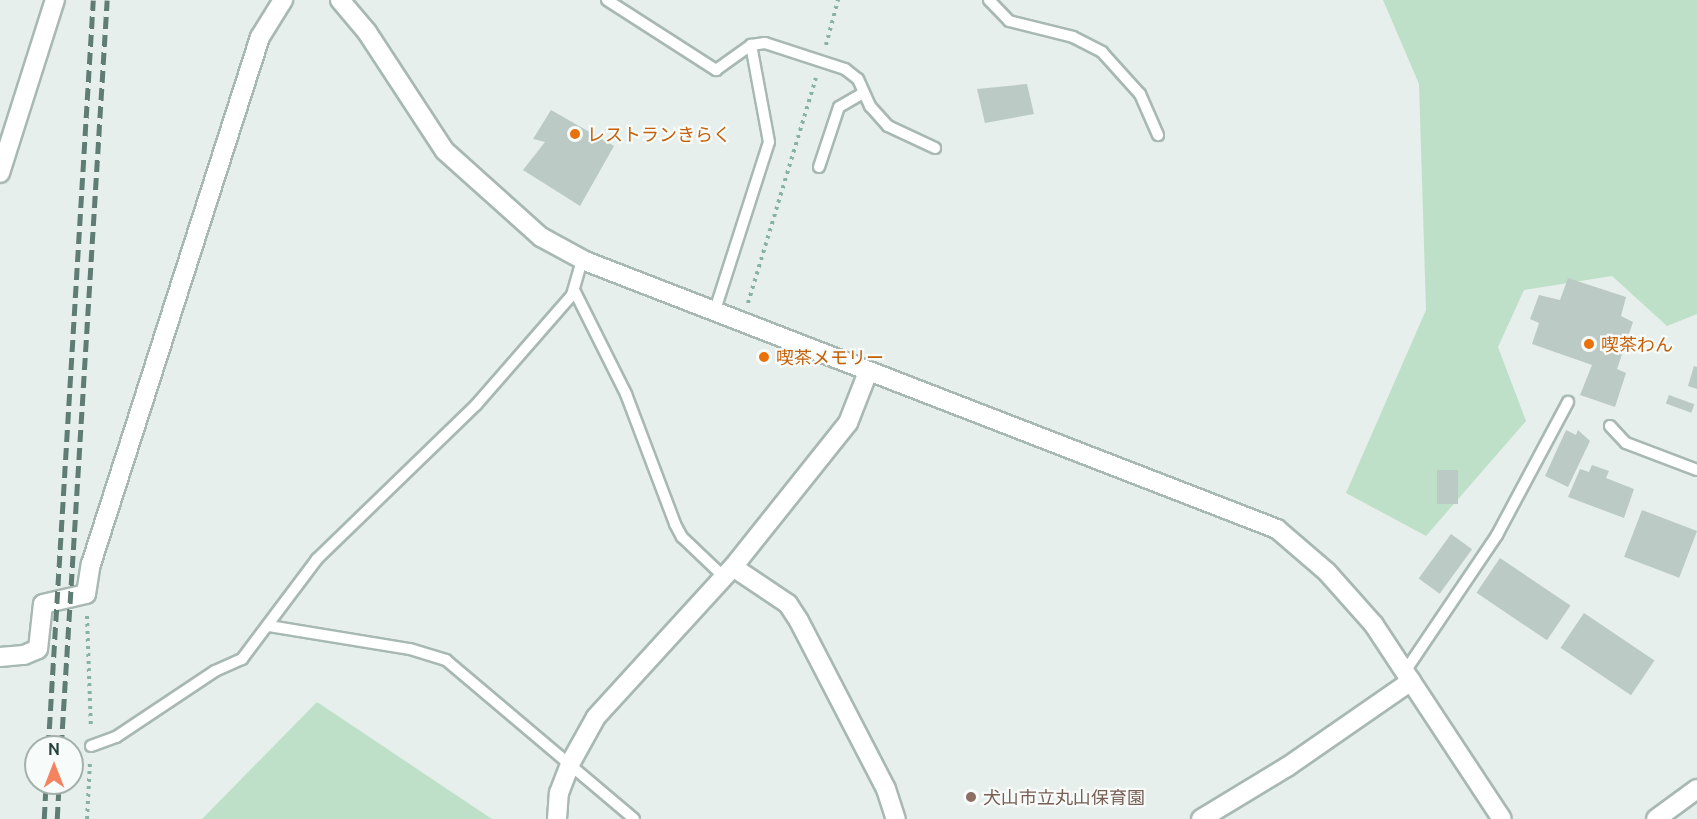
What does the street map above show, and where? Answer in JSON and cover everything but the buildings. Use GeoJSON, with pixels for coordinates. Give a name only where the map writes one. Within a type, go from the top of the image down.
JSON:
{"type":"FeatureCollection","features":[{"type":"Feature","properties":{"kind":"street"},"geometry":{"type":"LineString","coordinates":[[0,173],[55,0]]}},
{"type":"Feature","properties":{"kind":"street"},"geometry":{"type":"LineString","coordinates":[[0,657],[24,655],[38,649],[43,604],[86,594],[91,564],[260,38],[283,0]]}},
{"type":"Feature","properties":{"kind":"street"},"geometry":{"type":"LineString","coordinates":[[340,0],[367,32],[445,151],[541,237],[582,260],[1277,529],[1327,572],[1374,625],[1502,819]]}},
{"type":"Feature","properties":{"kind":"street"},"geometry":{"type":"LineString","coordinates":[[557,819],[559,793],[571,762],[596,717],[729,572],[848,423],[868,372]]}},
{"type":"Feature","properties":{"kind":"street"},"geometry":{"type":"LineString","coordinates":[[729,572],[788,604],[800,621],[886,789],[896,819]]}},
{"type":"Feature","properties":{"kind":"street"},"geometry":{"type":"LineString","coordinates":[[1201,819],[1287,767],[1408,676]]}},
{"type":"Feature","properties":{"kind":"street"},"geometry":{"type":"LineString","coordinates":[[1656,819],[1697,789]]}},
{"type":"Feature","properties":{"kind":"lane"},"geometry":{"type":"LineString","coordinates":[[607,0],[716,70],[751,45],[765,43],[821,59],[845,69],[858,79],[863,93],[888,126],[935,148]]}},
{"type":"Feature","properties":{"kind":"lane"},"geometry":{"type":"LineString","coordinates":[[989,0],[1009,21],[1073,38],[1102,52],[1140,94],[1158,135]]}},
{"type":"Feature","properties":{"kind":"lane"},"geometry":{"type":"LineString","coordinates":[[715,310],[769,142],[751,45]]}},
{"type":"Feature","properties":{"kind":"lane"},"geometry":{"type":"LineString","coordinates":[[819,167],[839,107],[863,93]]}},
{"type":"Feature","properties":{"kind":"lane"},"geometry":{"type":"LineString","coordinates":[[91,746],[116,737],[215,671],[242,659],[269,626],[294,585],[317,559],[476,405],[574,290],[582,260]]}},
{"type":"Feature","properties":{"kind":"lane"},"geometry":{"type":"LineString","coordinates":[[574,290],[626,394],[682,537],[729,572]]}},
{"type":"Feature","properties":{"kind":"lane"},"geometry":{"type":"LineString","coordinates":[[1408,676],[1497,535],[1568,402]]}},
{"type":"Feature","properties":{"kind":"lane"},"geometry":{"type":"LineString","coordinates":[[1610,426],[1626,443],[1697,470]]}},
{"type":"Feature","properties":{"kind":"lane"},"geometry":{"type":"LineString","coordinates":[[269,626],[410,649],[446,660],[571,762],[589,784],[634,819]]}},
{"type":"Feature","properties":{"kind":"path"},"geometry":{"type":"LineString","coordinates":[[743,321],[838,0]]}},
{"type":"Feature","properties":{"kind":"path"},"geometry":{"type":"LineString","coordinates":[[86,594],[91,746],[87,819]]}},
{"type":"Feature","properties":{"kind":"green space"},"geometry":{"type":"Polygon","coordinates":[[[1383,0],[1697,0],[1697,314],[1667,326],[1612,276],[1524,290],[1498,347],[1526,421],[1426,536],[1346,493],[1426,310],[1419,84],[1383,0]]]}},
{"type":"Feature","properties":{"kind":"green space"},"geometry":{"type":"Polygon","coordinates":[[[317,702],[492,819],[202,819],[317,702]]]}},
{"type":"Feature","properties":{"kind":"railway"},"geometry":{"type":"LineString","coordinates":[[49,735],[93,0]]}},
{"type":"Feature","properties":{"kind":"railway"},"geometry":{"type":"LineString","coordinates":[[62,735],[107,0]]}},
{"type":"Feature","properties":{"kind":"railway"},"geometry":{"type":"LineString","coordinates":[[44,819],[45,795]]}},
{"type":"Feature","properties":{"kind":"railway"},"geometry":{"type":"LineString","coordinates":[[57,819],[58,795]]}},
{"type":"Feature","properties":{"kind":"place","name":"レストランきらく"},"geometry":{"type":"Point","coordinates":[575,134]}},
{"type":"Feature","properties":{"kind":"place","name":"喫茶わん"},"geometry":{"type":"Point","coordinates":[1589,344]}},
{"type":"Feature","properties":{"kind":"place","name":"喫茶メモリー"},"geometry":{"type":"Point","coordinates":[764,357]}},
{"type":"Feature","properties":{"kind":"place","name":"犬山市立丸山保育園"},"geometry":{"type":"Point","coordinates":[971,797]}}]}
